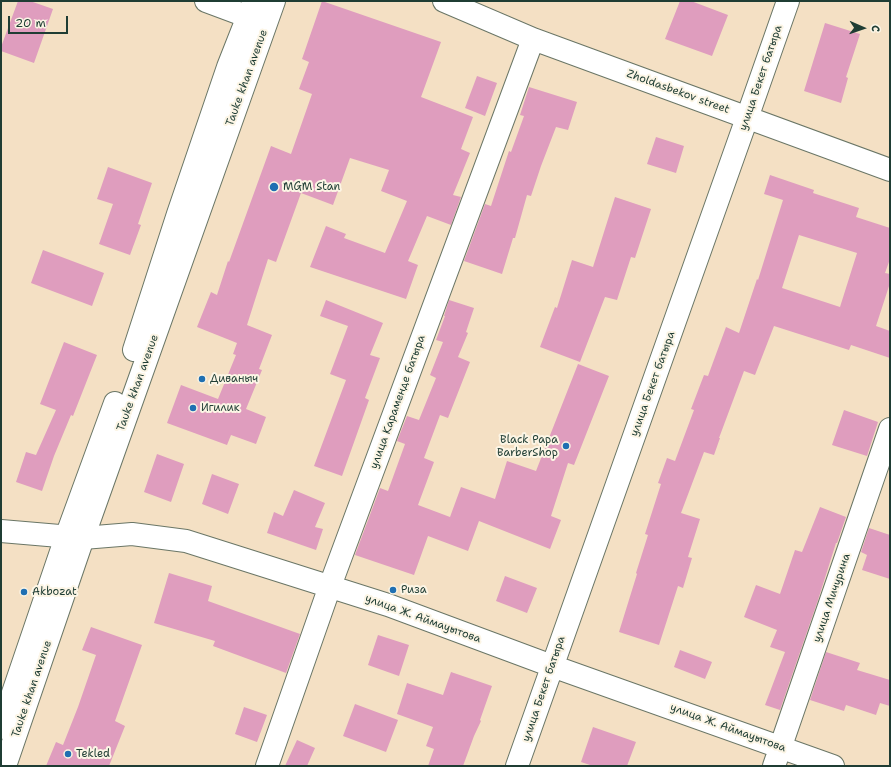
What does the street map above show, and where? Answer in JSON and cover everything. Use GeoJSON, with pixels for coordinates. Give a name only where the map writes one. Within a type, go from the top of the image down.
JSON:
{"type":"FeatureCollection","features":[{"type":"Feature","properties":{"kind":"street"},"geometry":{"type":"LineString","coordinates":[[206,1],[255,11]]}},
{"type":"Feature","properties":{"kind":"street","name":"Tauke khan avenue"},"geometry":{"type":"LineString","coordinates":[[5,766],[75,538],[255,11],[274,1]]}},
{"type":"Feature","properties":{"kind":"street","name":"Zholdasbekov street"},"geometry":{"type":"LineString","coordinates":[[444,1],[533,39],[890,170]]}},
{"type":"Feature","properties":{"kind":"street","name":"улица Бекет батыра"},"geometry":{"type":"LineString","coordinates":[[517,766],[748,118],[788,1]]}},
{"type":"Feature","properties":{"kind":"street","name":"улица Караменде батыра"},"geometry":{"type":"LineString","coordinates":[[267,766],[330,586],[533,39]]}},
{"type":"Feature","properties":{"kind":"street","name":"улица Мичурина"},"geometry":{"type":"LineString","coordinates":[[777,757],[890,429]]}},
{"type":"Feature","properties":{"kind":"street","name":"улица Ж. Аймауытова"},"geometry":{"type":"LineString","coordinates":[[1,531],[75,538],[132,534],[186,541],[388,605],[552,666],[777,757],[833,766]]}},
{"type":"Feature","properties":{"kind":"street","name":"Tauke khan avenue"},"geometry":{"type":"LineString","coordinates":[[1,728],[75,538]]}},
{"type":"Feature","properties":{"kind":"building"},"geometry":{"type":"Polygon","coordinates":[[[18,1],[30,1],[53,9],[34,63],[1,51],[1,47],[18,1]]]}},
{"type":"Feature","properties":{"kind":"building"},"geometry":{"type":"Polygon","coordinates":[[[322,1],[441,42],[421,97],[473,117],[461,149],[470,153],[453,195],[461,197],[451,225],[427,216],[408,261],[418,265],[406,299],[310,267],[326,226],[346,234],[344,238],[385,253],[407,201],[381,191],[389,170],[350,158],[333,205],[301,193],[276,262],[268,259],[247,325],[272,335],[259,369],[262,370],[246,409],[266,417],[256,444],[231,435],[227,445],[167,423],[181,385],[218,399],[236,355],[233,354],[237,343],[197,327],[211,292],[217,295],[228,261],[229,262],[271,146],[291,154],[312,94],[299,89],[309,62],[302,59],[322,1]]]}},
{"type":"Feature","properties":{"kind":"building"},"geometry":{"type":"Polygon","coordinates":[[[680,1],[691,1],[728,15],[712,56],[665,39],[680,1]]]}},
{"type":"Feature","properties":{"kind":"building"},"geometry":{"type":"Polygon","coordinates":[[[825,23],[860,34],[846,77],[848,78],[841,103],[804,91],[825,23]]]}},
{"type":"Feature","properties":{"kind":"building"},"geometry":{"type":"Polygon","coordinates":[[[477,76],[497,83],[485,116],[465,108],[477,76]]]}},
{"type":"Feature","properties":{"kind":"building"},"geometry":{"type":"Polygon","coordinates":[[[529,87],[577,102],[568,130],[556,127],[531,196],[527,195],[515,238],[513,238],[502,274],[464,261],[485,204],[491,206],[509,151],[511,152],[524,116],[520,115],[529,87]]]}},
{"type":"Feature","properties":{"kind":"building"},"geometry":{"type":"Polygon","coordinates":[[[656,137],[684,146],[676,173],[647,164],[656,137]]]}},
{"type":"Feature","properties":{"kind":"building"},"geometry":{"type":"Polygon","coordinates":[[[108,167],[152,183],[138,224],[141,225],[130,255],[99,244],[113,204],[97,199],[108,167]]]}},
{"type":"Feature","properties":{"kind":"building"},"geometry":{"type":"Polygon","coordinates":[[[770,175],[814,190],[813,193],[859,208],[856,217],[890,228],[890,259],[885,273],[890,274],[890,283],[876,326],[890,331],[890,358],[851,345],[849,350],[774,326],[755,375],[744,371],[714,455],[704,452],[681,513],[700,519],[688,557],[692,558],[683,588],[678,586],[659,645],[619,632],[648,535],[645,534],[661,484],[658,483],[667,458],[675,461],[694,410],[691,409],[704,375],[708,376],[726,327],[739,333],[757,279],[758,280],[783,200],[764,194],[770,175]],[[799,235],[782,288],[840,307],[857,253],[799,235]]]}},
{"type":"Feature","properties":{"kind":"building"},"geometry":{"type":"Polygon","coordinates":[[[615,197],[651,209],[635,258],[631,257],[617,300],[605,297],[580,362],[540,347],[555,307],[557,308],[572,260],[593,267],[615,197]]]}},
{"type":"Feature","properties":{"kind":"building"},"geometry":{"type":"Polygon","coordinates":[[[43,250],[104,273],[92,306],[31,283],[43,250]]]}},
{"type":"Feature","properties":{"kind":"building"},"geometry":{"type":"Polygon","coordinates":[[[326,300],[383,323],[370,355],[380,358],[365,398],[369,400],[342,476],[314,466],[346,380],[330,374],[348,326],[320,316],[326,300]]]}},
{"type":"Feature","properties":{"kind":"building"},"geometry":{"type":"Polygon","coordinates":[[[449,300],[474,308],[466,332],[468,333],[458,357],[470,362],[448,418],[440,415],[424,458],[434,462],[418,505],[450,517],[461,487],[495,499],[507,461],[536,471],[578,364],[609,376],[574,465],[568,463],[551,516],[561,520],[550,549],[479,521],[468,551],[428,536],[414,575],[355,555],[380,488],[388,491],[405,444],[397,441],[407,416],[419,420],[436,378],[430,375],[443,342],[436,340],[449,300]]]}},
{"type":"Feature","properties":{"kind":"building"},"geometry":{"type":"Polygon","coordinates":[[[64,342],[97,355],[73,416],[71,415],[54,456],[42,491],[16,482],[26,452],[36,455],[56,410],[40,404],[64,342]]]}},
{"type":"Feature","properties":{"kind":"building"},"geometry":{"type":"Polygon","coordinates":[[[844,410],[878,422],[867,456],[832,445],[844,410]]]}},
{"type":"Feature","properties":{"kind":"building"},"geometry":{"type":"Polygon","coordinates":[[[157,454],[184,464],[171,502],[144,492],[157,454]]]}},
{"type":"Feature","properties":{"kind":"building"},"geometry":{"type":"Polygon","coordinates":[[[212,474],[239,484],[228,514],[202,504],[212,474]]]}},
{"type":"Feature","properties":{"kind":"building"},"geometry":{"type":"Polygon","coordinates":[[[294,490],[325,503],[315,527],[323,529],[316,550],[267,533],[274,512],[283,516],[294,490]]]}},
{"type":"Feature","properties":{"kind":"building"},"geometry":{"type":"Polygon","coordinates":[[[820,507],[846,517],[780,710],[765,705],[785,652],[770,647],[777,630],[744,617],[756,585],[780,594],[795,550],[802,552],[820,507]]]}},
{"type":"Feature","properties":{"kind":"building"},"geometry":{"type":"Polygon","coordinates":[[[869,528],[890,535],[890,579],[862,570],[867,555],[861,552],[869,528]]]}},
{"type":"Feature","properties":{"kind":"building"},"geometry":{"type":"Polygon","coordinates":[[[169,573],[212,586],[208,601],[300,634],[286,673],[213,646],[215,641],[154,623],[169,573]]]}},
{"type":"Feature","properties":{"kind":"building"},"geometry":{"type":"Polygon","coordinates":[[[505,576],[537,588],[527,613],[496,601],[505,576]]]}},
{"type":"Feature","properties":{"kind":"building"},"geometry":{"type":"Polygon","coordinates":[[[91,627],[142,645],[115,721],[125,726],[109,766],[46,766],[56,742],[63,745],[96,655],[82,650],[91,627]]]}},
{"type":"Feature","properties":{"kind":"building"},"geometry":{"type":"Polygon","coordinates":[[[378,635],[409,645],[399,676],[368,665],[378,635]]]}},
{"type":"Feature","properties":{"kind":"building"},"geometry":{"type":"Polygon","coordinates":[[[680,650],[712,662],[705,679],[674,667],[680,650]]]}},
{"type":"Feature","properties":{"kind":"building"},"geometry":{"type":"Polygon","coordinates":[[[826,652],[860,663],[857,670],[890,680],[890,706],[880,703],[876,715],[846,705],[844,711],[810,700],[826,652]]]}},
{"type":"Feature","properties":{"kind":"building"},"geometry":{"type":"Polygon","coordinates":[[[451,672],[492,686],[480,720],[481,721],[463,766],[428,766],[434,749],[426,746],[433,727],[397,714],[407,683],[443,695],[451,672]]]}},
{"type":"Feature","properties":{"kind":"building"},"geometry":{"type":"Polygon","coordinates":[[[355,704],[398,720],[386,752],[343,736],[355,704]]]}},
{"type":"Feature","properties":{"kind":"building"},"geometry":{"type":"Polygon","coordinates":[[[244,707],[267,715],[257,742],[235,734],[244,707]]]}},
{"type":"Feature","properties":{"kind":"building"},"geometry":{"type":"Polygon","coordinates":[[[593,727],[636,742],[627,766],[593,766],[581,762],[593,727]]]}},
{"type":"Feature","properties":{"kind":"building"},"geometry":{"type":"Polygon","coordinates":[[[297,740],[315,748],[307,766],[285,766],[297,740]]]}},
{"type":"Feature","properties":{"kind":"place","name":"MGM Stan"},"geometry":{"type":"Point","coordinates":[274,187]}},
{"type":"Feature","properties":{"kind":"place","name":"Диваныч"},"geometry":{"type":"Point","coordinates":[202,379]}},
{"type":"Feature","properties":{"kind":"place","name":"Игилик"},"geometry":{"type":"Point","coordinates":[193,408]}},
{"type":"Feature","properties":{"kind":"place","name":"Black Papa BarberShop"},"geometry":{"type":"Point","coordinates":[566,446]}},
{"type":"Feature","properties":{"kind":"place","name":"Риза"},"geometry":{"type":"Point","coordinates":[393,590]}},
{"type":"Feature","properties":{"kind":"place","name":"Akbozat"},"geometry":{"type":"Point","coordinates":[24,592]}},
{"type":"Feature","properties":{"kind":"place","name":"Tekled"},"geometry":{"type":"Point","coordinates":[68,754]}}]}
